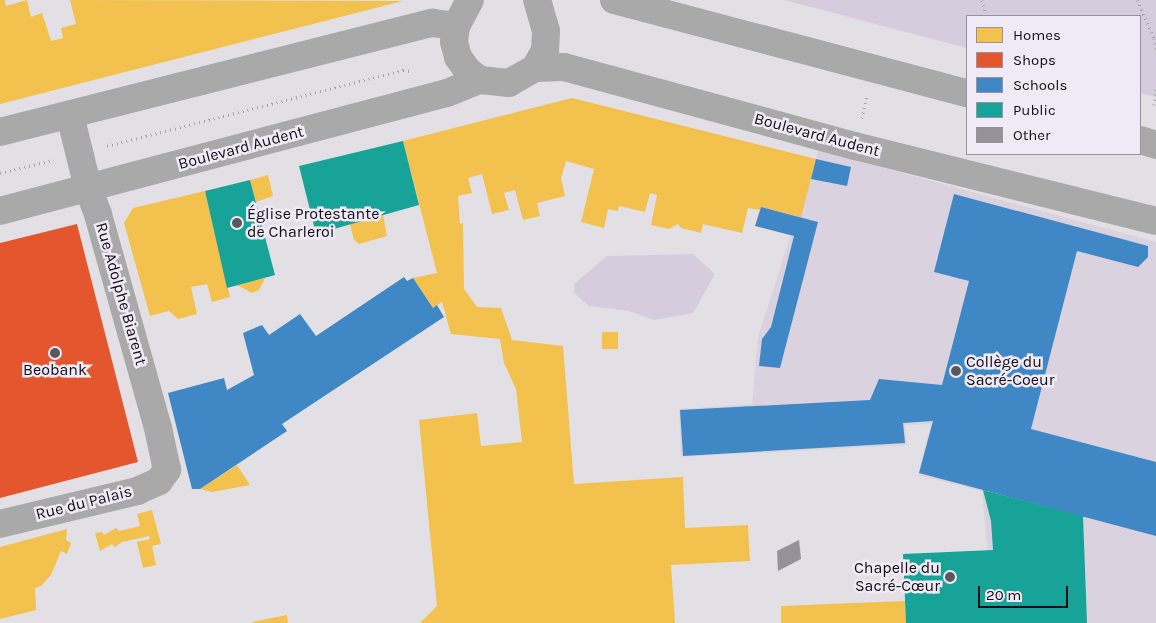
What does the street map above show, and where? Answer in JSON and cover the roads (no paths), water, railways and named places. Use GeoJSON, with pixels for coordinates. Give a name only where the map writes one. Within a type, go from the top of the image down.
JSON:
{"type":"FeatureCollection","features":[{"type":"Feature","properties":{"kind":"street"},"geometry":{"type":"LineString","coordinates":[[470,0],[456,26],[458,57],[467,70],[480,80]]}},
{"type":"Feature","properties":{"kind":"street"},"geometry":{"type":"LineString","coordinates":[[535,68],[545,51],[546,31],[537,0]]}},
{"type":"Feature","properties":{"kind":"street"},"geometry":{"type":"LineString","coordinates":[[614,0],[966,93]]}},
{"type":"Feature","properties":{"kind":"street"},"geometry":{"type":"LineString","coordinates":[[0,132],[432,23],[456,26]]}},
{"type":"Feature","properties":{"kind":"street","name":"Boulevard Audent"},"geometry":{"type":"LineString","coordinates":[[0,211],[447,93],[480,80],[509,84],[535,68],[564,67],[855,146],[1156,221]]}},
{"type":"Feature","properties":{"kind":"street","name":"Rue Adolphe Biarent"},"geometry":{"type":"LineString","coordinates":[[70,115],[88,188],[98,214],[161,436],[167,464],[165,475]]}},
{"type":"Feature","properties":{"kind":"street"},"geometry":{"type":"LineString","coordinates":[[1141,140],[1156,145]]}},
{"type":"Feature","properties":{"kind":"street","name":"Rue du Palais"},"geometry":{"type":"LineString","coordinates":[[0,524],[137,490],[159,481],[165,475]]}},
{"type":"Feature","properties":{"kind":"place","name":"Église Protestante de Charleroi"},"geometry":{"type":"Point","coordinates":[237,223]}},
{"type":"Feature","properties":{"kind":"place","name":"Beobank"},"geometry":{"type":"Point","coordinates":[55,353]}},
{"type":"Feature","properties":{"kind":"place","name":"Collège du Sacré-Coeur"},"geometry":{"type":"Point","coordinates":[956,371]}},
{"type":"Feature","properties":{"kind":"place","name":"Chapelle du Sacré-Cœur"},"geometry":{"type":"Point","coordinates":[950,577]}}]}
